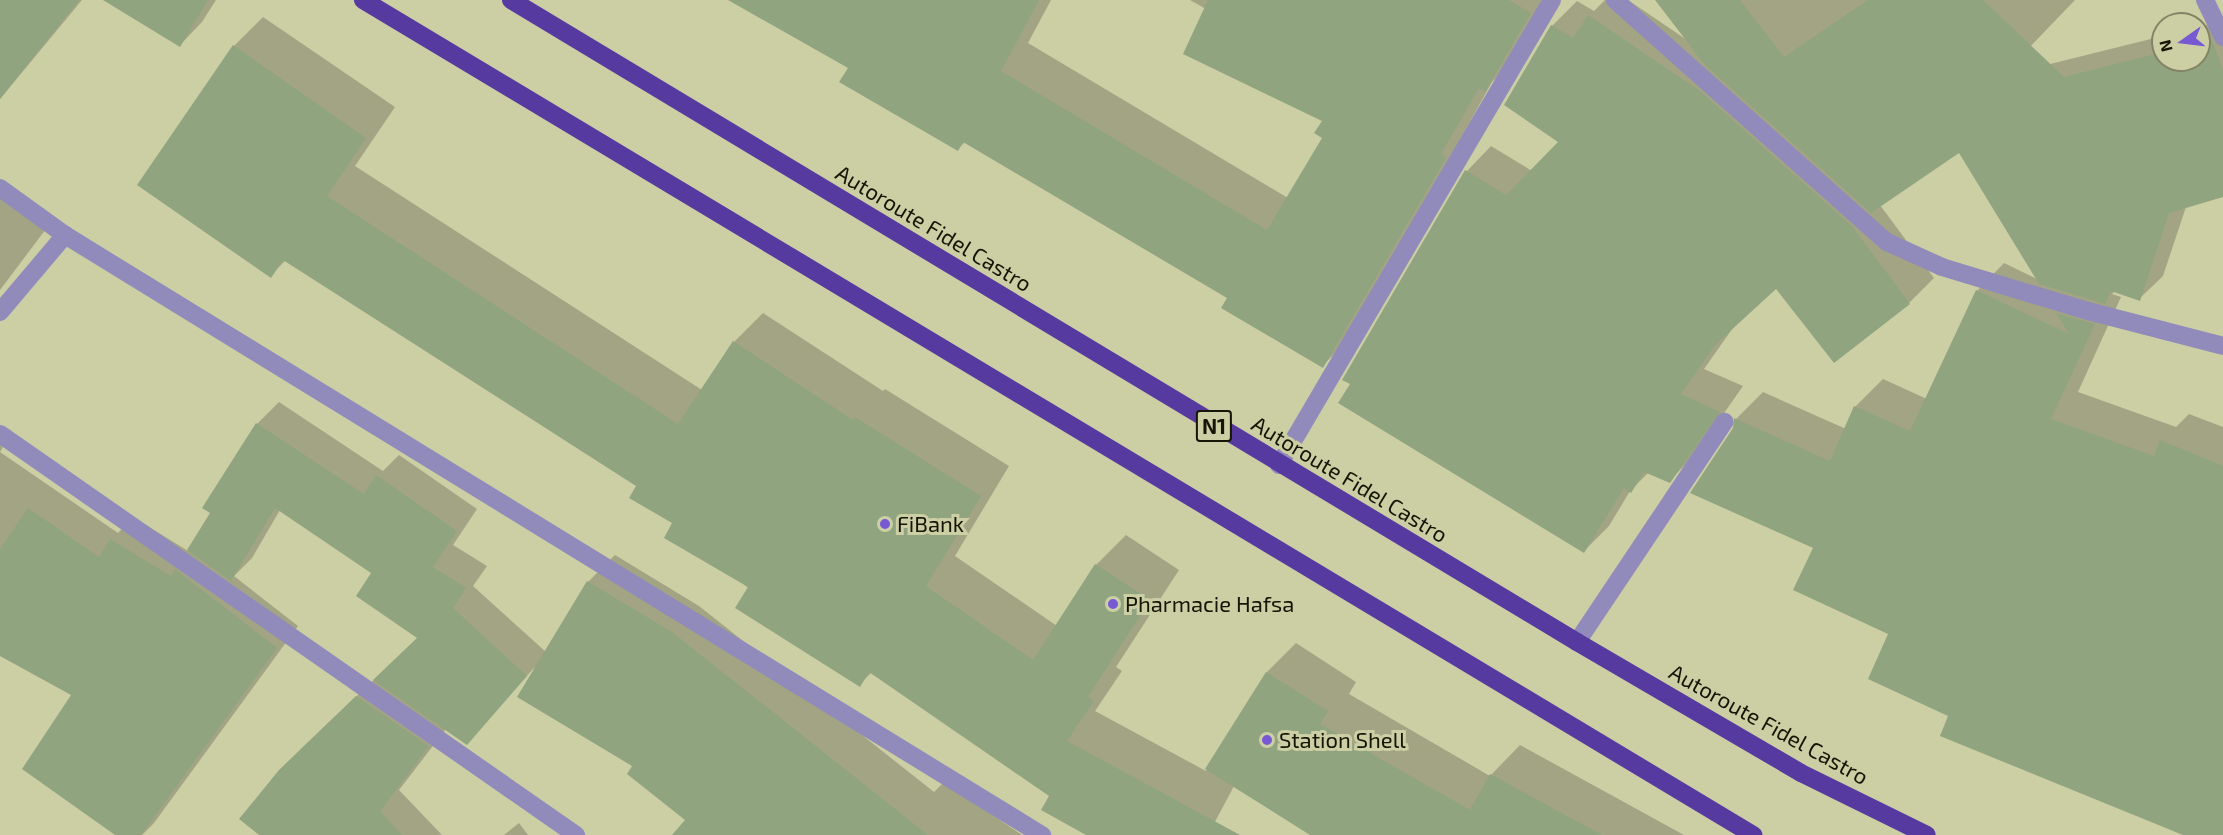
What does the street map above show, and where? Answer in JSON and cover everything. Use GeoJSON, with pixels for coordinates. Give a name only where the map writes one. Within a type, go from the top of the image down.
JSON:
{"type":"FeatureCollection","features":[{"type":"Feature","properties":{"kind":"highway"},"geometry":{"type":"LineString","coordinates":[[363,0],[1753,835]]}},
{"type":"Feature","properties":{"kind":"highway","name":"Autoroute Fidel Castro"},"geometry":{"type":"LineString","coordinates":[[511,0],[1279,465],[1577,642],[1801,773],[1927,835]]}},
{"type":"Feature","properties":{"kind":"street"},"geometry":{"type":"LineString","coordinates":[[1279,465],[1552,0]]}},
{"type":"Feature","properties":{"kind":"street"},"geometry":{"type":"LineString","coordinates":[[1615,0],[1887,242],[1942,267],[2088,311],[2223,346]]}},
{"type":"Feature","properties":{"kind":"street"},"geometry":{"type":"LineString","coordinates":[[2205,0],[2223,37]]}},
{"type":"Feature","properties":{"kind":"street"},"geometry":{"type":"LineString","coordinates":[[0,189],[65,235],[1042,835]]}},
{"type":"Feature","properties":{"kind":"street"},"geometry":{"type":"LineString","coordinates":[[0,312],[65,235]]}},
{"type":"Feature","properties":{"kind":"street"},"geometry":{"type":"LineString","coordinates":[[1577,642],[1724,422]]}},
{"type":"Feature","properties":{"kind":"street"},"geometry":{"type":"LineString","coordinates":[[0,434],[576,835]]}},
{"type":"Feature","properties":{"kind":"building"},"geometry":{"type":"Polygon","coordinates":[[[0,0],[79,0],[0,99],[0,0]]]}},
{"type":"Feature","properties":{"kind":"building"},"geometry":{"type":"Polygon","coordinates":[[[103,0],[208,0],[180,47],[103,0]]]}},
{"type":"Feature","properties":{"kind":"building"},"geometry":{"type":"Polygon","coordinates":[[[728,0],[1039,0],[1001,71],[1267,230],[1322,138],[1314,133],[1322,121],[1183,54],[1208,0],[1509,0],[1531,13],[1485,92],[1479,88],[1441,154],[1446,158],[1323,368],[1221,308],[1227,298],[963,142],[958,151],[839,82],[848,68],[728,0]]]}},
{"type":"Feature","properties":{"kind":"building"},"geometry":{"type":"Polygon","coordinates":[[[1655,0],[1740,0],[1784,57],[1868,0],[1983,0],[2064,77],[2151,55],[2151,72],[2211,72],[2212,40],[2223,70],[2223,197],[2169,213],[2140,301],[2111,291],[2105,304],[2039,284],[1959,153],[1871,213],[1705,65],[1655,0]]]}},
{"type":"Feature","properties":{"kind":"building"},"geometry":{"type":"Polygon","coordinates":[[[1588,15],[1700,91],[1852,226],[1910,304],[1834,363],[1776,289],[1715,345],[1681,394],[1720,412],[1670,483],[1644,472],[1631,493],[1624,488],[1584,553],[1338,403],[1350,384],[1342,380],[1465,170],[1506,195],[1558,142],[1504,105],[1551,25],[1573,38],[1588,15]]]}},
{"type":"Feature","properties":{"kind":"building"},"geometry":{"type":"Polygon","coordinates":[[[233,45],[366,138],[327,196],[678,424],[733,341],[853,420],[855,417],[981,496],[926,586],[1033,660],[1095,564],[1150,600],[1088,697],[1094,701],[1067,741],[1240,835],[1086,835],[1041,810],[1049,796],[869,672],[860,687],[735,608],[748,587],[664,538],[672,523],[629,498],[636,486],[283,260],[271,278],[137,185],[233,45]]]}},
{"type":"Feature","properties":{"kind":"building"},"geometry":{"type":"Polygon","coordinates":[[[1976,290],[2069,334],[2056,313],[2095,324],[2051,419],[2154,456],[2160,440],[2223,466],[2223,835],[2183,835],[1940,736],[1948,716],[1868,679],[1888,634],[1793,590],[1813,548],[1690,493],[1733,428],[1734,418],[1830,461],[1854,406],[1910,431],[1976,290]]]}},
{"type":"Feature","properties":{"kind":"building"},"geometry":{"type":"Polygon","coordinates":[[[256,423],[364,494],[376,475],[457,531],[433,567],[466,588],[453,608],[527,676],[467,745],[373,680],[417,638],[356,596],[371,573],[275,508],[231,581],[187,550],[210,513],[202,508],[256,423]]]}},
{"type":"Feature","properties":{"kind":"building"},"geometry":{"type":"Polygon","coordinates":[[[28,508],[99,557],[110,539],[171,576],[175,569],[277,648],[141,835],[115,835],[22,769],[71,695],[0,656],[0,549],[28,508]]]}},
{"type":"Feature","properties":{"kind":"building"},"geometry":{"type":"Polygon","coordinates":[[[587,581],[672,632],[928,835],[672,835],[685,820],[627,774],[632,766],[517,697],[587,581]]]}},
{"type":"Feature","properties":{"kind":"building"},"geometry":{"type":"Polygon","coordinates":[[[1266,672],[1328,711],[1320,724],[1470,810],[1490,774],[1602,835],[1310,835],[1205,769],[1266,672]]]}},
{"type":"Feature","properties":{"kind":"building"},"geometry":{"type":"Polygon","coordinates":[[[356,696],[429,746],[380,811],[402,835],[259,835],[239,819],[279,770],[356,696]]]}},
{"type":"Feature","properties":{"kind":"place","name":"FiBank"},"geometry":{"type":"Point","coordinates":[885,524]}},
{"type":"Feature","properties":{"kind":"place","name":"Pharmacie Hafsa"},"geometry":{"type":"Point","coordinates":[1113,604]}},
{"type":"Feature","properties":{"kind":"place","name":"Station Shell"},"geometry":{"type":"Point","coordinates":[1267,740]}}]}
